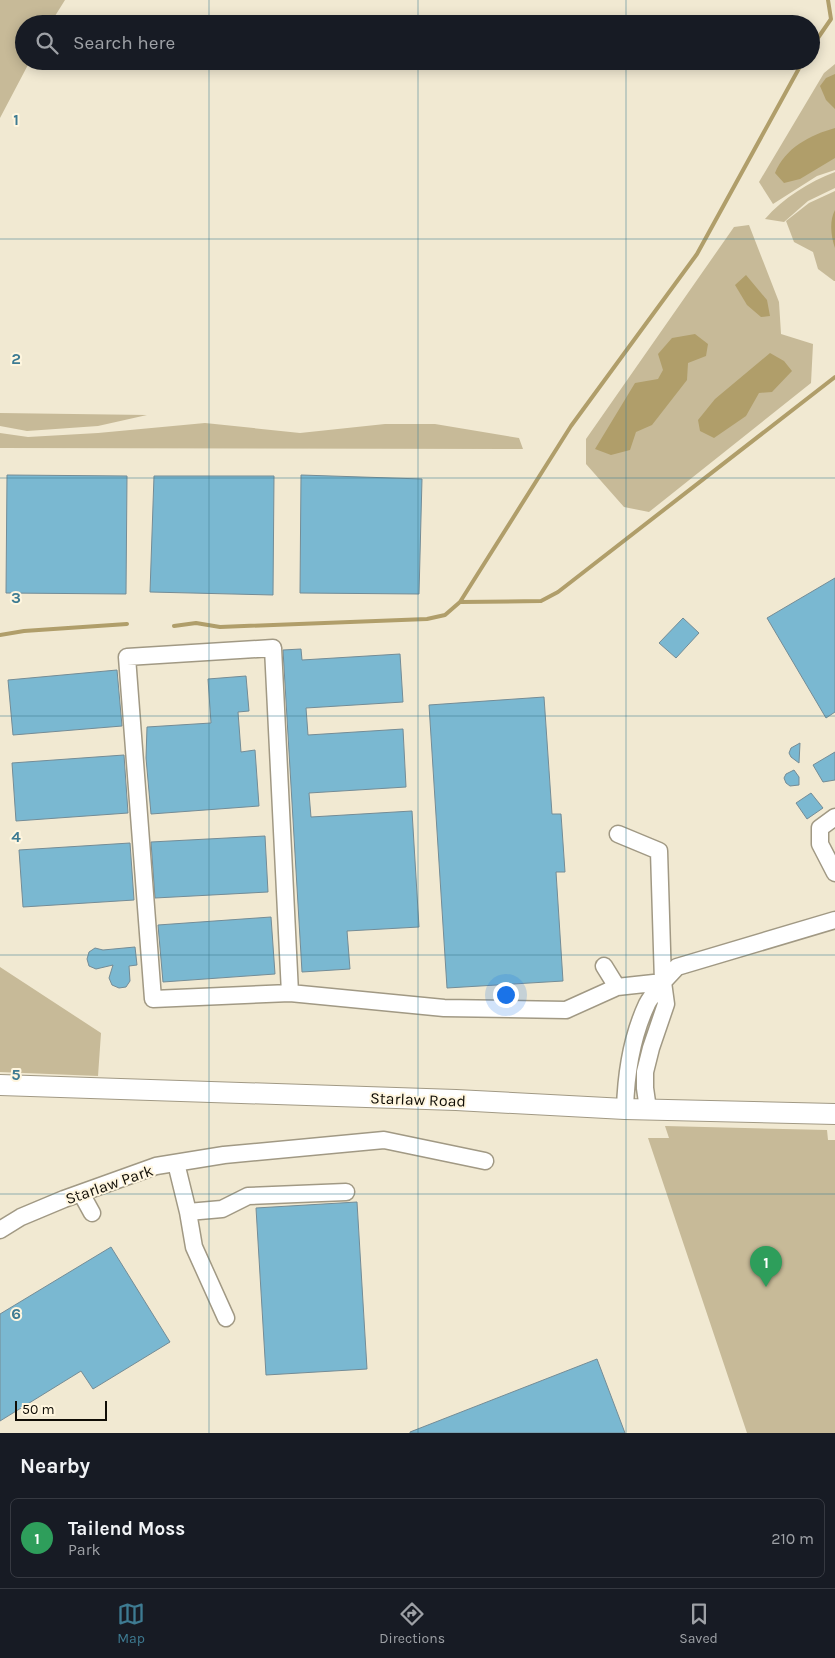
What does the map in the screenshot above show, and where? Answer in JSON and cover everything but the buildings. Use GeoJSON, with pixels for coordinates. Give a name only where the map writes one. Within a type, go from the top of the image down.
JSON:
{"type":"FeatureCollection","features":[{"type":"Feature","properties":{"kind":"main road","name":"Starlaw Road"},"geometry":{"type":"LineString","coordinates":[[0,1085],[456,1100],[648,1110],[835,1114]]}},
{"type":"Feature","properties":{"kind":"street"},"geometry":{"type":"LineString","coordinates":[[290,992],[273,648],[127,657],[154,999],[290,992],[444,1008],[566,1010],[617,987],[664,982]]}},
{"type":"Feature","properties":{"kind":"street"},"geometry":{"type":"LineString","coordinates":[[835,817],[820,828],[820,844],[835,873]]}},
{"type":"Feature","properties":{"kind":"street"},"geometry":{"type":"LineString","coordinates":[[618,834],[659,851],[666,1004],[645,1072],[644,1088],[648,1110]]}},
{"type":"Feature","properties":{"kind":"street"},"geometry":{"type":"LineString","coordinates":[[625,1109],[626,1082],[632,1049],[648,1002],[677,967],[835,920]]}},
{"type":"Feature","properties":{"kind":"street"},"geometry":{"type":"LineString","coordinates":[[604,966],[617,987]]}},
{"type":"Feature","properties":{"kind":"street","name":"Starlaw Park"},"geometry":{"type":"LineString","coordinates":[[0,1230],[21,1217],[156,1166],[224,1155],[384,1140],[486,1161]]}},
{"type":"Feature","properties":{"kind":"street"},"geometry":{"type":"LineString","coordinates":[[176,1163],[194,1247],[226,1318]]}},
{"type":"Feature","properties":{"kind":"street"},"geometry":{"type":"LineString","coordinates":[[188,1212],[222,1209],[248,1196],[346,1192]]}},
{"type":"Feature","properties":{"kind":"street"},"geometry":{"type":"LineString","coordinates":[[81,1193],[92,1213]]}},
{"type":"Feature","properties":{"kind":"shaded area"},"geometry":{"type":"Polygon","coordinates":[[[0,0],[65,0],[56,15],[15,15],[15,70],[25,70],[0,118],[0,0]]]}},
{"type":"Feature","properties":{"kind":"shaded area"},"geometry":{"type":"Polygon","coordinates":[[[835,64],[835,170],[817,176],[773,204],[759,182],[824,73],[835,64]]]}},
{"type":"Feature","properties":{"kind":"shaded area"},"geometry":{"type":"Polygon","coordinates":[[[835,74],[835,109],[826,100],[820,86],[826,78],[835,74]]]}},
{"type":"Feature","properties":{"kind":"shaded area"},"geometry":{"type":"Polygon","coordinates":[[[835,128],[835,158],[800,179],[784,183],[775,173],[785,156],[799,144],[816,134],[835,128]]]}},
{"type":"Feature","properties":{"kind":"shaded area"},"geometry":{"type":"Polygon","coordinates":[[[835,172],[835,188],[808,201],[784,222],[765,219],[797,191],[835,172]]]}},
{"type":"Feature","properties":{"kind":"shaded area"},"geometry":{"type":"Polygon","coordinates":[[[835,191],[834,281],[818,269],[813,252],[794,242],[786,221],[809,203],[835,191]]]}},
{"type":"Feature","properties":{"kind":"shaded area"},"geometry":{"type":"Polygon","coordinates":[[[835,210],[835,248],[831,229],[835,210]]]}},
{"type":"Feature","properties":{"kind":"shaded area"},"geometry":{"type":"Polygon","coordinates":[[[749,225],[779,302],[781,334],[813,344],[811,383],[649,512],[624,507],[586,464],[586,439],[734,227],[749,225]]]}},
{"type":"Feature","properties":{"kind":"shaded area"},"geometry":{"type":"Polygon","coordinates":[[[746,275],[767,300],[770,316],[761,317],[747,305],[735,285],[746,275]]]}},
{"type":"Feature","properties":{"kind":"shaded area"},"geometry":{"type":"Polygon","coordinates":[[[695,334],[708,344],[706,356],[688,363],[687,380],[652,425],[636,432],[630,450],[611,455],[595,449],[635,383],[658,379],[663,370],[658,354],[672,338],[695,334]]]}},
{"type":"Feature","properties":{"kind":"shaded area"},"geometry":{"type":"Polygon","coordinates":[[[770,353],[784,361],[792,371],[772,392],[759,393],[746,416],[714,438],[700,431],[698,420],[715,399],[770,353]]]}},
{"type":"Feature","properties":{"kind":"shaded area"},"geometry":{"type":"Polygon","coordinates":[[[0,413],[147,415],[98,426],[27,431],[0,426],[0,413]]]}},
{"type":"Feature","properties":{"kind":"shaded area"},"geometry":{"type":"Polygon","coordinates":[[[205,423],[300,433],[385,424],[435,424],[519,438],[523,449],[0,448],[0,433],[28,437],[98,433],[205,423]]]}},
{"type":"Feature","properties":{"kind":"shaded area"},"geometry":{"type":"Polygon","coordinates":[[[0,967],[101,1033],[98,1076],[0,1072],[0,967]]]}},
{"type":"Feature","properties":{"kind":"shaded area"},"geometry":{"type":"Polygon","coordinates":[[[665,1126],[827,1130],[828,1140],[835,1140],[835,1433],[747,1433],[648,1138],[669,1138],[665,1126]]]}},
{"type":"Feature","properties":{"kind":"waterway"},"geometry":{"type":"LineString","coordinates":[[820,35],[831,19],[828,0]]}},
{"type":"Feature","properties":{"kind":"waterway"},"geometry":{"type":"LineString","coordinates":[[460,602],[571,426],[697,254],[798,70]]}},
{"type":"Feature","properties":{"kind":"waterway"},"geometry":{"type":"LineString","coordinates":[[174,626],[196,623],[220,627],[427,619],[445,615],[460,602],[541,601],[558,592],[835,377]]}},
{"type":"Feature","properties":{"kind":"waterway"},"geometry":{"type":"LineString","coordinates":[[0,635],[24,631],[127,624]]}},
{"type":"Feature","properties":{"kind":"place","name":"Tailend Moss"},"geometry":{"type":"Point","coordinates":[766,1287]}}]}
